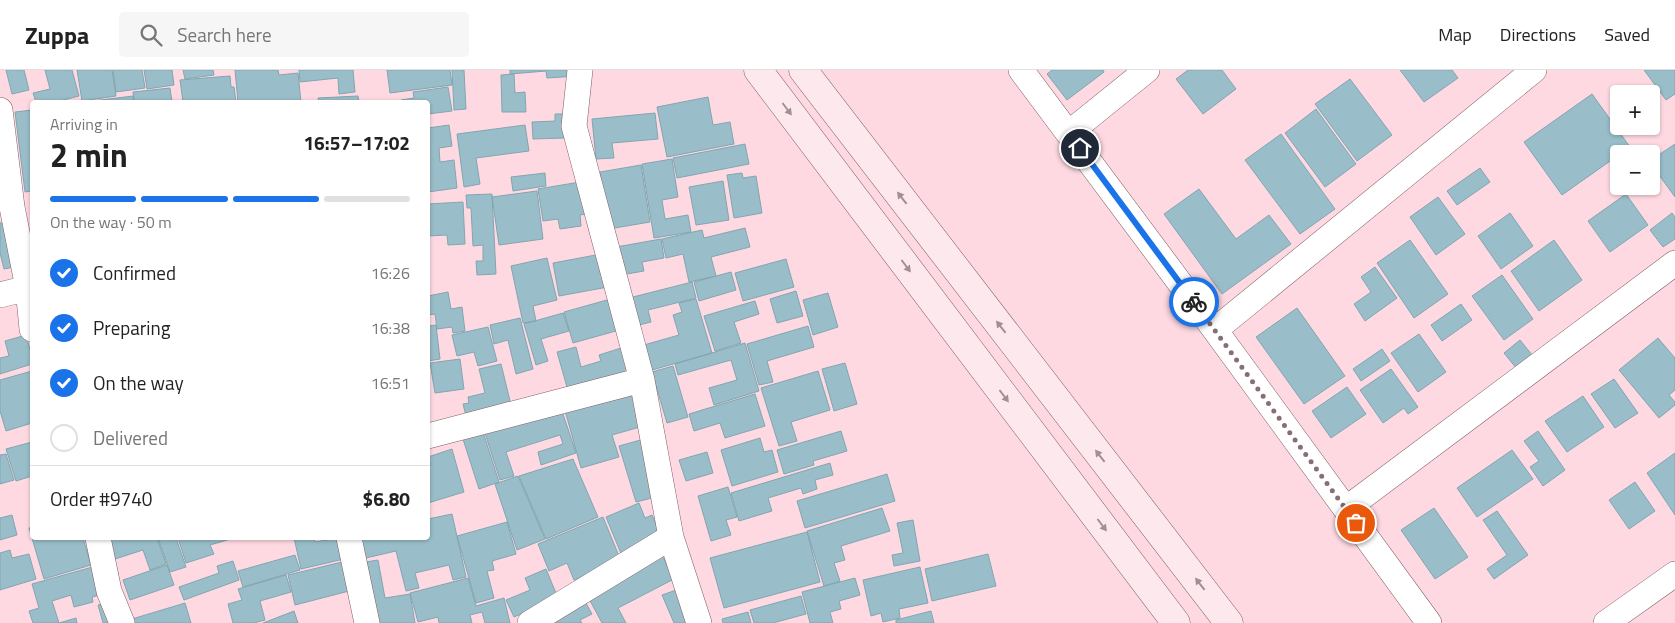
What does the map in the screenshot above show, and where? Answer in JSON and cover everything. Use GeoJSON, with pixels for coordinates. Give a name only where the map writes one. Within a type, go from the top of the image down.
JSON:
{"type":"FeatureCollection","features":[{"type":"Feature","properties":{"kind":"main road"},"geometry":{"type":"LineString","coordinates":[[758,70],[1176,623]]}},
{"type":"Feature","properties":{"kind":"main road"},"geometry":{"type":"LineString","coordinates":[[803,70],[1229,623]]}},
{"type":"Feature","properties":{"kind":"street"},"geometry":{"type":"LineString","coordinates":[[580,70],[574,126],[642,380],[671,536],[699,623]]}},
{"type":"Feature","properties":{"kind":"street"},"geometry":{"type":"LineString","coordinates":[[1021,70],[1429,623]]}},
{"type":"Feature","properties":{"kind":"street"},"geometry":{"type":"LineString","coordinates":[[1069,133],[1147,70]]}},
{"type":"Feature","properties":{"kind":"street"},"geometry":{"type":"LineString","coordinates":[[1214,330],[1534,70]]}},
{"type":"Feature","properties":{"kind":"street"},"geometry":{"type":"LineString","coordinates":[[0,110],[22,205],[30,308]]}},
{"type":"Feature","properties":{"kind":"street"},"geometry":{"type":"LineString","coordinates":[[1346,509],[1675,263]]}},
{"type":"Feature","properties":{"kind":"street"},"geometry":{"type":"LineString","coordinates":[[0,295],[28,288]]}},
{"type":"Feature","properties":{"kind":"street"},"geometry":{"type":"LineString","coordinates":[[430,435],[642,380]]}},
{"type":"Feature","properties":{"kind":"street"},"geometry":{"type":"LineString","coordinates":[[530,623],[671,536]]}},
{"type":"Feature","properties":{"kind":"street"},"geometry":{"type":"LineString","coordinates":[[98,540],[109,591],[122,623]]}},
{"type":"Feature","properties":{"kind":"street"},"geometry":{"type":"LineString","coordinates":[[350,540],[367,623]]}},
{"type":"Feature","properties":{"kind":"street"},"geometry":{"type":"LineString","coordinates":[[1606,623],[1675,574]]}},
{"type":"Feature","properties":{"kind":"building"},"geometry":{"type":"Polygon","coordinates":[[[6,70],[24,70],[29,90],[12,94],[6,70]]]}},
{"type":"Feature","properties":{"kind":"building"},"geometry":{"type":"Polygon","coordinates":[[[45,70],[72,70],[79,96],[64,100],[35,100],[33,93],[50,89],[45,70]]]}},
{"type":"Feature","properties":{"kind":"building"},"geometry":{"type":"Polygon","coordinates":[[[77,70],[112,70],[116,96],[82,100],[77,70]]]}},
{"type":"Feature","properties":{"kind":"building"},"geometry":{"type":"Polygon","coordinates":[[[113,70],[142,70],[145,88],[116,92],[113,70]]]}},
{"type":"Feature","properties":{"kind":"building"},"geometry":{"type":"Polygon","coordinates":[[[144,70],[172,70],[174,85],[147,89],[144,70]]]}},
{"type":"Feature","properties":{"kind":"building"},"geometry":{"type":"Polygon","coordinates":[[[183,70],[213,70],[214,75],[185,79],[183,70]]]}},
{"type":"Feature","properties":{"kind":"building"},"geometry":{"type":"Polygon","coordinates":[[[235,70],[278,70],[279,75],[298,73],[301,100],[238,100],[235,70]]]}},
{"type":"Feature","properties":{"kind":"building"},"geometry":{"type":"Polygon","coordinates":[[[299,70],[353,70],[355,92],[339,94],[338,78],[300,82],[299,70]]]}},
{"type":"Feature","properties":{"kind":"building"},"geometry":{"type":"Polygon","coordinates":[[[387,70],[450,70],[452,85],[390,93],[387,70]]]}},
{"type":"Feature","properties":{"kind":"building"},"geometry":{"type":"Polygon","coordinates":[[[452,70],[464,70],[466,109],[454,110],[452,70]]]}},
{"type":"Feature","properties":{"kind":"building"},"geometry":{"type":"Polygon","coordinates":[[[510,70],[578,70],[578,76],[547,78],[546,71],[510,74],[510,70]]]}},
{"type":"Feature","properties":{"kind":"building"},"geometry":{"type":"Polygon","coordinates":[[[1052,70],[1103,70],[1104,72],[1067,100],[1047,74],[1052,70]]]}},
{"type":"Feature","properties":{"kind":"building"},"geometry":{"type":"Polygon","coordinates":[[[1188,70],[1222,70],[1236,89],[1203,114],[1176,79],[1188,70]]]}},
{"type":"Feature","properties":{"kind":"building"},"geometry":{"type":"Polygon","coordinates":[[[1400,70],[1452,70],[1458,78],[1424,102],[1400,70]]]}},
{"type":"Feature","properties":{"kind":"building"},"geometry":{"type":"Polygon","coordinates":[[[1644,70],[1675,70],[1675,94],[1666,100],[1660,92],[1660,85],[1655,85],[1644,70]]]}},
{"type":"Feature","properties":{"kind":"building"},"geometry":{"type":"Polygon","coordinates":[[[514,74],[515,93],[525,92],[526,112],[502,112],[501,75],[514,74]]]}},
{"type":"Feature","properties":{"kind":"building"},"geometry":{"type":"Polygon","coordinates":[[[230,76],[231,87],[234,87],[236,100],[183,100],[180,80],[230,76]]]}},
{"type":"Feature","properties":{"kind":"building"},"geometry":{"type":"Polygon","coordinates":[[[1350,79],[1392,135],[1357,161],[1315,104],[1350,79]]]}},
{"type":"Feature","properties":{"kind":"building"},"geometry":{"type":"Polygon","coordinates":[[[448,87],[452,111],[430,114],[430,100],[401,100],[414,98],[413,92],[448,87]]]}},
{"type":"Feature","properties":{"kind":"building"},"geometry":{"type":"Polygon","coordinates":[[[170,88],[172,100],[134,100],[133,92],[170,88]]]}},
{"type":"Feature","properties":{"kind":"building"},"geometry":{"type":"Polygon","coordinates":[[[1592,94],[1610,119],[1610,135],[1621,135],[1629,145],[1610,145],[1610,161],[1562,195],[1524,142],[1592,94]]]}},
{"type":"Feature","properties":{"kind":"building"},"geometry":{"type":"Polygon","coordinates":[[[133,96],[134,100],[101,100],[133,96]]]}},
{"type":"Feature","properties":{"kind":"building"},"geometry":{"type":"Polygon","coordinates":[[[358,96],[359,100],[318,100],[318,98],[358,96]]]}},
{"type":"Feature","properties":{"kind":"building"},"geometry":{"type":"Polygon","coordinates":[[[708,97],[713,125],[730,122],[734,144],[667,157],[657,107],[708,97]]]}},
{"type":"Feature","properties":{"kind":"building"},"geometry":{"type":"Polygon","coordinates":[[[1316,109],[1356,164],[1325,187],[1285,133],[1316,109]]]}},
{"type":"Feature","properties":{"kind":"building"},"geometry":{"type":"Polygon","coordinates":[[[30,110],[30,191],[25,192],[15,112],[30,110]]]}},
{"type":"Feature","properties":{"kind":"building"},"geometry":{"type":"Polygon","coordinates":[[[655,113],[658,139],[612,143],[614,158],[596,159],[592,119],[655,113]]]}},
{"type":"Feature","properties":{"kind":"building"},"geometry":{"type":"Polygon","coordinates":[[[555,114],[564,114],[565,138],[533,139],[532,122],[555,121],[555,114]]]}},
{"type":"Feature","properties":{"kind":"building"},"geometry":{"type":"Polygon","coordinates":[[[449,125],[452,146],[439,148],[440,162],[454,160],[457,188],[430,192],[430,128],[449,125]]]}},
{"type":"Feature","properties":{"kind":"building"},"geometry":{"type":"Polygon","coordinates":[[[525,125],[529,151],[476,158],[480,184],[464,187],[457,134],[525,125]]]}},
{"type":"Feature","properties":{"kind":"building"},"geometry":{"type":"Polygon","coordinates":[[[1281,134],[1335,209],[1300,234],[1245,160],[1281,134]]]}},
{"type":"Feature","properties":{"kind":"building"},"geometry":{"type":"Polygon","coordinates":[[[745,144],[749,164],[677,178],[673,158],[745,144]]]}},
{"type":"Feature","properties":{"kind":"building"},"geometry":{"type":"Polygon","coordinates":[[[1675,144],[1675,197],[1660,176],[1660,154],[1675,144]]]}},
{"type":"Feature","properties":{"kind":"building"},"geometry":{"type":"Polygon","coordinates":[[[672,159],[678,197],[662,200],[665,219],[688,215],[691,232],[654,238],[642,164],[672,159]]]}},
{"type":"Feature","properties":{"kind":"building"},"geometry":{"type":"Polygon","coordinates":[[[641,165],[650,222],[609,229],[600,172],[641,165]]]}},
{"type":"Feature","properties":{"kind":"building"},"geometry":{"type":"Polygon","coordinates":[[[1480,168],[1490,182],[1457,205],[1447,191],[1480,168]]]}},
{"type":"Feature","properties":{"kind":"building"},"geometry":{"type":"Polygon","coordinates":[[[545,173],[546,186],[513,191],[511,177],[545,173]]]}},
{"type":"Feature","properties":{"kind":"building"},"geometry":{"type":"Polygon","coordinates":[[[742,173],[743,178],[756,176],[762,213],[734,218],[727,175],[742,173]]]}},
{"type":"Feature","properties":{"kind":"building"},"geometry":{"type":"Polygon","coordinates":[[[586,181],[592,213],[580,215],[581,226],[560,229],[558,219],[543,221],[538,189],[586,181]]]}},
{"type":"Feature","properties":{"kind":"building"},"geometry":{"type":"Polygon","coordinates":[[[723,181],[729,220],[696,225],[689,187],[723,181]]]}},
{"type":"Feature","properties":{"kind":"building"},"geometry":{"type":"Polygon","coordinates":[[[1199,189],[1236,239],[1269,215],[1291,244],[1222,294],[1164,214],[1199,189]]]}},
{"type":"Feature","properties":{"kind":"building"},"geometry":{"type":"Polygon","coordinates":[[[537,191],[543,239],[499,245],[492,197],[537,191]]]}},
{"type":"Feature","properties":{"kind":"building"},"geometry":{"type":"Polygon","coordinates":[[[492,194],[496,274],[477,275],[476,261],[483,261],[483,245],[473,246],[471,208],[467,208],[466,195],[492,194]]]}},
{"type":"Feature","properties":{"kind":"building"},"geometry":{"type":"Polygon","coordinates":[[[1627,195],[1648,225],[1610,252],[1588,221],[1627,195]]]}},
{"type":"Feature","properties":{"kind":"building"},"geometry":{"type":"Polygon","coordinates":[[[1438,197],[1465,234],[1436,255],[1410,217],[1438,197]]]}},
{"type":"Feature","properties":{"kind":"building"},"geometry":{"type":"Polygon","coordinates":[[[463,202],[465,244],[448,245],[447,235],[430,236],[430,204],[463,202]]]}},
{"type":"Feature","properties":{"kind":"building"},"geometry":{"type":"Polygon","coordinates":[[[1510,213],[1533,246],[1501,269],[1478,236],[1510,213]]]}},
{"type":"Feature","properties":{"kind":"building"},"geometry":{"type":"Polygon","coordinates":[[[1672,213],[1675,217],[1675,239],[1663,247],[1650,230],[1672,213]]]}},
{"type":"Feature","properties":{"kind":"building"},"geometry":{"type":"Polygon","coordinates":[[[10,221],[20,266],[4,269],[0,253],[0,223],[10,221]]]}},
{"type":"Feature","properties":{"kind":"building"},"geometry":{"type":"Polygon","coordinates":[[[745,228],[750,247],[711,257],[716,276],[689,282],[683,254],[666,258],[662,239],[702,230],[704,238],[745,228]]]}},
{"type":"Feature","properties":{"kind":"building"},"geometry":{"type":"Polygon","coordinates":[[[661,239],[664,258],[642,262],[644,271],[621,275],[616,247],[661,239]]]}},
{"type":"Feature","properties":{"kind":"building"},"geometry":{"type":"Polygon","coordinates":[[[1410,240],[1448,294],[1414,318],[1377,263],[1410,240]]]}},
{"type":"Feature","properties":{"kind":"building"},"geometry":{"type":"Polygon","coordinates":[[[1554,240],[1582,280],[1539,311],[1511,271],[1554,240]]]}},
{"type":"Feature","properties":{"kind":"building"},"geometry":{"type":"Polygon","coordinates":[[[601,254],[608,287],[559,296],[553,263],[601,254]]]}},
{"type":"Feature","properties":{"kind":"building"},"geometry":{"type":"Polygon","coordinates":[[[547,258],[557,300],[533,306],[536,321],[523,323],[511,266],[547,258]]]}},
{"type":"Feature","properties":{"kind":"building"},"geometry":{"type":"Polygon","coordinates":[[[786,259],[794,287],[743,301],[735,273],[786,259]]]}},
{"type":"Feature","properties":{"kind":"building"},"geometry":{"type":"Polygon","coordinates":[[[1375,267],[1397,298],[1365,321],[1354,304],[1371,292],[1361,277],[1375,267]]]}},
{"type":"Feature","properties":{"kind":"building"},"geometry":{"type":"Polygon","coordinates":[[[731,272],[736,290],[699,301],[694,282],[731,272]]]}},
{"type":"Feature","properties":{"kind":"building"},"geometry":{"type":"Polygon","coordinates":[[[1502,275],[1533,319],[1504,340],[1472,296],[1502,275]]]}},
{"type":"Feature","properties":{"kind":"building"},"geometry":{"type":"Polygon","coordinates":[[[692,282],[696,298],[648,310],[651,322],[635,326],[629,298],[692,282]]]}},
{"type":"Feature","properties":{"kind":"building"},"geometry":{"type":"Polygon","coordinates":[[[796,291],[803,316],[777,323],[770,299],[796,291]]]}},
{"type":"Feature","properties":{"kind":"building"},"geometry":{"type":"Polygon","coordinates":[[[448,292],[451,309],[462,307],[465,331],[453,333],[452,327],[437,329],[435,314],[430,315],[430,296],[448,292]]]}},
{"type":"Feature","properties":{"kind":"building"},"geometry":{"type":"Polygon","coordinates":[[[828,293],[838,327],[813,335],[803,300],[828,293]]]}},
{"type":"Feature","properties":{"kind":"building"},"geometry":{"type":"Polygon","coordinates":[[[614,298],[623,329],[573,343],[564,312],[614,298]]]}},
{"type":"Feature","properties":{"kind":"building"},"geometry":{"type":"Polygon","coordinates":[[[696,299],[712,353],[652,370],[644,345],[679,335],[673,315],[682,312],[679,303],[696,299]]]}},
{"type":"Feature","properties":{"kind":"building"},"geometry":{"type":"Polygon","coordinates":[[[755,301],[759,314],[734,322],[741,343],[715,351],[704,316],[755,301]]]}},
{"type":"Feature","properties":{"kind":"building"},"geometry":{"type":"Polygon","coordinates":[[[1461,304],[1472,320],[1442,341],[1431,325],[1461,304]]]}},
{"type":"Feature","properties":{"kind":"building"},"geometry":{"type":"Polygon","coordinates":[[[1297,308],[1345,376],[1304,404],[1256,337],[1297,308]]]}},
{"type":"Feature","properties":{"kind":"building"},"geometry":{"type":"Polygon","coordinates":[[[563,313],[569,331],[541,339],[548,361],[536,365],[524,324],[563,313]]]}},
{"type":"Feature","properties":{"kind":"building"},"geometry":{"type":"Polygon","coordinates":[[[520,318],[533,369],[516,374],[508,340],[494,344],[490,325],[520,318]]]}},
{"type":"Feature","properties":{"kind":"building"},"geometry":{"type":"Polygon","coordinates":[[[436,325],[440,359],[430,361],[430,326],[436,325]]]}},
{"type":"Feature","properties":{"kind":"building"},"geometry":{"type":"Polygon","coordinates":[[[808,326],[814,347],[767,361],[773,382],[759,385],[747,344],[808,326]]]}},
{"type":"Feature","properties":{"kind":"building"},"geometry":{"type":"Polygon","coordinates":[[[488,327],[497,361],[478,366],[474,352],[457,356],[452,335],[488,327]]]}},
{"type":"Feature","properties":{"kind":"building"},"geometry":{"type":"Polygon","coordinates":[[[1419,334],[1446,372],[1418,392],[1391,353],[1419,334]]]}},
{"type":"Feature","properties":{"kind":"building"},"geometry":{"type":"Polygon","coordinates":[[[26,335],[30,349],[30,365],[0,374],[0,358],[9,356],[5,341],[26,335]]]}},
{"type":"Feature","properties":{"kind":"building"},"geometry":{"type":"Polygon","coordinates":[[[1658,338],[1675,358],[1675,390],[1669,395],[1675,402],[1675,405],[1659,418],[1619,370],[1658,338]]]}},
{"type":"Feature","properties":{"kind":"building"},"geometry":{"type":"Polygon","coordinates":[[[1520,340],[1537,361],[1521,374],[1504,353],[1520,340]]]}},
{"type":"Feature","properties":{"kind":"building"},"geometry":{"type":"Polygon","coordinates":[[[745,343],[759,391],[714,405],[709,388],[737,380],[731,360],[678,375],[675,364],[745,343]]]}},
{"type":"Feature","properties":{"kind":"building"},"geometry":{"type":"Polygon","coordinates":[[[576,347],[581,367],[601,361],[599,355],[621,348],[629,377],[569,394],[557,352],[576,347]]]}},
{"type":"Feature","properties":{"kind":"building"},"geometry":{"type":"Polygon","coordinates":[[[1382,349],[1390,361],[1361,381],[1353,369],[1382,349]]]}},
{"type":"Feature","properties":{"kind":"building"},"geometry":{"type":"Polygon","coordinates":[[[460,359],[464,389],[435,393],[430,363],[460,359]]]}},
{"type":"Feature","properties":{"kind":"building"},"geometry":{"type":"Polygon","coordinates":[[[845,363],[857,404],[834,411],[822,369],[845,363]]]}},
{"type":"Feature","properties":{"kind":"building"},"geometry":{"type":"Polygon","coordinates":[[[501,364],[512,409],[467,420],[463,404],[469,403],[468,397],[485,393],[479,369],[501,364]]]}},
{"type":"Feature","properties":{"kind":"building"},"geometry":{"type":"Polygon","coordinates":[[[673,366],[688,417],[667,423],[652,372],[673,366]]]}},
{"type":"Feature","properties":{"kind":"building"},"geometry":{"type":"Polygon","coordinates":[[[1391,369],[1418,407],[1408,414],[1404,408],[1383,423],[1360,390],[1391,369]]]}},
{"type":"Feature","properties":{"kind":"building"},"geometry":{"type":"Polygon","coordinates":[[[818,371],[830,410],[791,422],[797,441],[779,446],[761,388],[818,371]]]}},
{"type":"Feature","properties":{"kind":"building"},"geometry":{"type":"Polygon","coordinates":[[[30,372],[30,424],[6,431],[0,411],[0,380],[30,372]]]}},
{"type":"Feature","properties":{"kind":"building"},"geometry":{"type":"Polygon","coordinates":[[[1614,379],[1638,413],[1615,428],[1591,394],[1614,379]]]}},
{"type":"Feature","properties":{"kind":"building"},"geometry":{"type":"Polygon","coordinates":[[[635,386],[647,425],[612,435],[619,457],[581,468],[564,407],[635,386]]]}},
{"type":"Feature","properties":{"kind":"building"},"geometry":{"type":"Polygon","coordinates":[[[1347,387],[1366,414],[1331,438],[1312,411],[1347,387]]]}},
{"type":"Feature","properties":{"kind":"building"},"geometry":{"type":"Polygon","coordinates":[[[755,394],[765,426],[725,438],[720,423],[694,431],[689,414],[755,394]]]}},
{"type":"Feature","properties":{"kind":"building"},"geometry":{"type":"Polygon","coordinates":[[[1583,396],[1604,427],[1567,452],[1545,421],[1583,396]]]}},
{"type":"Feature","properties":{"kind":"building"},"geometry":{"type":"Polygon","coordinates":[[[560,405],[576,453],[541,465],[538,452],[563,444],[560,435],[506,452],[514,476],[500,480],[484,430],[560,405]]]}},
{"type":"Feature","properties":{"kind":"building"},"geometry":{"type":"Polygon","coordinates":[[[482,429],[499,482],[479,489],[462,436],[482,429]]]}},
{"type":"Feature","properties":{"kind":"building"},"geometry":{"type":"Polygon","coordinates":[[[841,431],[847,451],[813,461],[814,465],[784,474],[777,450],[841,431]]]}},
{"type":"Feature","properties":{"kind":"building"},"geometry":{"type":"Polygon","coordinates":[[[1538,431],[1565,470],[1543,486],[1530,467],[1539,461],[1524,441],[1538,431]]]}},
{"type":"Feature","properties":{"kind":"building"},"geometry":{"type":"Polygon","coordinates":[[[760,438],[764,452],[772,450],[778,472],[732,486],[721,450],[760,438]]]}},
{"type":"Feature","properties":{"kind":"building"},"geometry":{"type":"Polygon","coordinates":[[[644,439],[660,496],[636,502],[619,446],[644,439]]]}},
{"type":"Feature","properties":{"kind":"building"},"geometry":{"type":"Polygon","coordinates":[[[30,443],[30,477],[16,481],[6,449],[30,443]]]}},
{"type":"Feature","properties":{"kind":"building"},"geometry":{"type":"Polygon","coordinates":[[[452,449],[464,492],[430,502],[430,456],[452,449]]]}},
{"type":"Feature","properties":{"kind":"building"},"geometry":{"type":"Polygon","coordinates":[[[1512,450],[1533,479],[1477,517],[1457,488],[1512,450]]]}},
{"type":"Feature","properties":{"kind":"building"},"geometry":{"type":"Polygon","coordinates":[[[707,452],[713,473],[686,481],[679,460],[707,452]]]}},
{"type":"Feature","properties":{"kind":"building"},"geometry":{"type":"Polygon","coordinates":[[[1675,453],[1675,515],[1647,473],[1675,453]]]}},
{"type":"Feature","properties":{"kind":"building"},"geometry":{"type":"Polygon","coordinates":[[[6,454],[14,480],[0,484],[0,455],[6,454]]]}},
{"type":"Feature","properties":{"kind":"building"},"geometry":{"type":"Polygon","coordinates":[[[573,459],[598,517],[546,539],[519,476],[573,459]]]}},
{"type":"Feature","properties":{"kind":"building"},"geometry":{"type":"Polygon","coordinates":[[[830,463],[833,475],[815,480],[817,489],[803,494],[801,488],[768,498],[772,511],[739,521],[731,493],[830,463]]]}},
{"type":"Feature","properties":{"kind":"building"},"geometry":{"type":"Polygon","coordinates":[[[887,474],[895,501],[805,528],[797,501],[887,474]]]}},
{"type":"Feature","properties":{"kind":"building"},"geometry":{"type":"Polygon","coordinates":[[[518,476],[545,539],[517,550],[495,484],[518,476]]]}},
{"type":"Feature","properties":{"kind":"building"},"geometry":{"type":"Polygon","coordinates":[[[1635,482],[1655,511],[1629,529],[1609,500],[1635,482]]]}},
{"type":"Feature","properties":{"kind":"building"},"geometry":{"type":"Polygon","coordinates":[[[728,487],[737,517],[726,520],[731,535],[711,541],[698,496],[728,487]]]}},
{"type":"Feature","properties":{"kind":"building"},"geometry":{"type":"Polygon","coordinates":[[[639,503],[645,518],[652,515],[662,539],[622,556],[606,517],[639,503]]]}},
{"type":"Feature","properties":{"kind":"building"},"geometry":{"type":"Polygon","coordinates":[[[882,508],[890,531],[841,546],[845,560],[834,563],[840,581],[824,586],[807,531],[882,508]]]}},
{"type":"Feature","properties":{"kind":"building"},"geometry":{"type":"Polygon","coordinates":[[[1434,508],[1468,557],[1435,579],[1401,530],[1434,508]]]}},
{"type":"Feature","properties":{"kind":"building"},"geometry":{"type":"Polygon","coordinates":[[[1497,511],[1528,555],[1494,579],[1487,569],[1507,555],[1483,520],[1497,511]]]}},
{"type":"Feature","properties":{"kind":"building"},"geometry":{"type":"Polygon","coordinates":[[[452,514],[466,577],[453,580],[449,565],[415,573],[419,588],[406,591],[396,551],[357,560],[352,540],[430,540],[430,519],[452,514]]]}},
{"type":"Feature","properties":{"kind":"building"},"geometry":{"type":"Polygon","coordinates":[[[12,515],[17,535],[0,540],[0,518],[12,515]]]}},
{"type":"Feature","properties":{"kind":"building"},"geometry":{"type":"Polygon","coordinates":[[[603,517],[621,561],[574,580],[567,563],[549,571],[538,544],[603,517]]]}},
{"type":"Feature","properties":{"kind":"building"},"geometry":{"type":"Polygon","coordinates":[[[913,520],[920,561],[894,566],[892,555],[903,553],[897,523],[913,520]]]}},
{"type":"Feature","properties":{"kind":"building"},"geometry":{"type":"Polygon","coordinates":[[[507,522],[516,554],[492,561],[494,570],[487,571],[494,598],[476,603],[457,536],[507,522]]]}},
{"type":"Feature","properties":{"kind":"building"},"geometry":{"type":"Polygon","coordinates":[[[807,532],[820,582],[724,608],[710,558],[807,532]]]}},
{"type":"Feature","properties":{"kind":"building"},"geometry":{"type":"Polygon","coordinates":[[[33,540],[84,540],[91,565],[44,579],[33,540]]]}},
{"type":"Feature","properties":{"kind":"building"},"geometry":{"type":"Polygon","coordinates":[[[108,540],[158,540],[166,564],[150,570],[143,550],[112,560],[108,540]]]}},
{"type":"Feature","properties":{"kind":"building"},"geometry":{"type":"Polygon","coordinates":[[[159,540],[177,540],[186,567],[170,572],[159,540]]]}},
{"type":"Feature","properties":{"kind":"building"},"geometry":{"type":"Polygon","coordinates":[[[179,540],[227,540],[210,545],[214,554],[186,563],[179,540]]]}},
{"type":"Feature","properties":{"kind":"building"},"geometry":{"type":"Polygon","coordinates":[[[294,540],[314,540],[315,542],[339,540],[344,559],[301,569],[294,540]]]}},
{"type":"Feature","properties":{"kind":"building"},"geometry":{"type":"Polygon","coordinates":[[[10,550],[12,558],[29,554],[36,579],[0,590],[0,553],[10,550]]]}},
{"type":"Feature","properties":{"kind":"building"},"geometry":{"type":"Polygon","coordinates":[[[661,553],[674,579],[618,608],[626,623],[602,623],[586,593],[661,553]]]}},
{"type":"Feature","properties":{"kind":"building"},"geometry":{"type":"Polygon","coordinates":[[[988,554],[996,586],[932,601],[925,569],[988,554]]]}},
{"type":"Feature","properties":{"kind":"building"},"geometry":{"type":"Polygon","coordinates":[[[295,555],[300,570],[243,587],[238,571],[295,555]]]}},
{"type":"Feature","properties":{"kind":"building"},"geometry":{"type":"Polygon","coordinates":[[[378,560],[385,598],[410,594],[415,623],[370,623],[360,563],[378,560]]]}},
{"type":"Feature","properties":{"kind":"building"},"geometry":{"type":"Polygon","coordinates":[[[233,561],[239,580],[184,600],[179,587],[219,573],[217,566],[233,561]]]}},
{"type":"Feature","properties":{"kind":"building"},"geometry":{"type":"Polygon","coordinates":[[[346,561],[353,590],[295,605],[288,575],[346,561]]]}},
{"type":"Feature","properties":{"kind":"building"},"geometry":{"type":"Polygon","coordinates":[[[167,565],[174,585],[130,600],[123,580],[167,565]]]}},
{"type":"Feature","properties":{"kind":"building"},"geometry":{"type":"Polygon","coordinates":[[[96,566],[104,594],[92,597],[93,602],[74,607],[71,595],[52,601],[59,623],[33,623],[29,611],[39,608],[32,584],[96,566]]]}},
{"type":"Feature","properties":{"kind":"building"},"geometry":{"type":"Polygon","coordinates":[[[920,567],[928,603],[899,609],[900,618],[883,622],[881,613],[871,616],[863,580],[920,567]]]}},
{"type":"Feature","properties":{"kind":"building"},"geometry":{"type":"Polygon","coordinates":[[[546,569],[558,598],[514,617],[506,600],[530,590],[525,578],[546,569]]]}},
{"type":"Feature","properties":{"kind":"building"},"geometry":{"type":"Polygon","coordinates":[[[286,575],[291,592],[260,601],[265,620],[254,623],[233,623],[228,604],[242,600],[238,589],[286,575]]]}},
{"type":"Feature","properties":{"kind":"building"},"geometry":{"type":"Polygon","coordinates":[[[468,578],[476,606],[504,598],[510,623],[485,623],[482,612],[470,615],[472,623],[439,623],[438,617],[418,622],[410,593],[468,578]]]}},
{"type":"Feature","properties":{"kind":"building"},"geometry":{"type":"Polygon","coordinates":[[[855,578],[860,595],[839,601],[841,609],[830,612],[833,623],[810,623],[802,592],[855,578]]]}},
{"type":"Feature","properties":{"kind":"building"},"geometry":{"type":"Polygon","coordinates":[[[679,589],[693,623],[674,623],[662,595],[679,589]]]}},
{"type":"Feature","properties":{"kind":"building"},"geometry":{"type":"Polygon","coordinates":[[[801,596],[806,614],[773,623],[754,623],[750,610],[801,596]]]}},
{"type":"Feature","properties":{"kind":"building"},"geometry":{"type":"Polygon","coordinates":[[[583,598],[592,614],[580,620],[582,623],[555,623],[550,615],[583,598]]]}},
{"type":"Feature","properties":{"kind":"building"},"geometry":{"type":"Polygon","coordinates":[[[112,602],[117,623],[103,623],[98,605],[112,602]]]}},
{"type":"Feature","properties":{"kind":"building"},"geometry":{"type":"Polygon","coordinates":[[[185,603],[191,623],[133,623],[132,619],[185,603]]]}},
{"type":"Feature","properties":{"kind":"building"},"geometry":{"type":"Polygon","coordinates":[[[294,611],[298,623],[263,623],[294,611]]]}},
{"type":"Feature","properties":{"kind":"building"},"geometry":{"type":"Polygon","coordinates":[[[931,611],[934,623],[896,623],[896,620],[931,611]]]}},
{"type":"Feature","properties":{"kind":"building"},"geometry":{"type":"Polygon","coordinates":[[[748,612],[751,623],[723,623],[722,619],[748,612]]]}},
{"type":"Feature","properties":{"kind":"building"},"geometry":{"type":"Polygon","coordinates":[[[76,618],[77,623],[59,623],[76,618]]]}},
{"type":"Feature","properties":{"kind":"way so far"},"geometry":{"type":"LineString","coordinates":[[1194,302],[1356,523]]}},
{"type":"Feature","properties":{"kind":"route"},"geometry":{"type":"LineString","coordinates":[[1080,148],[1194,302]]}}]}
